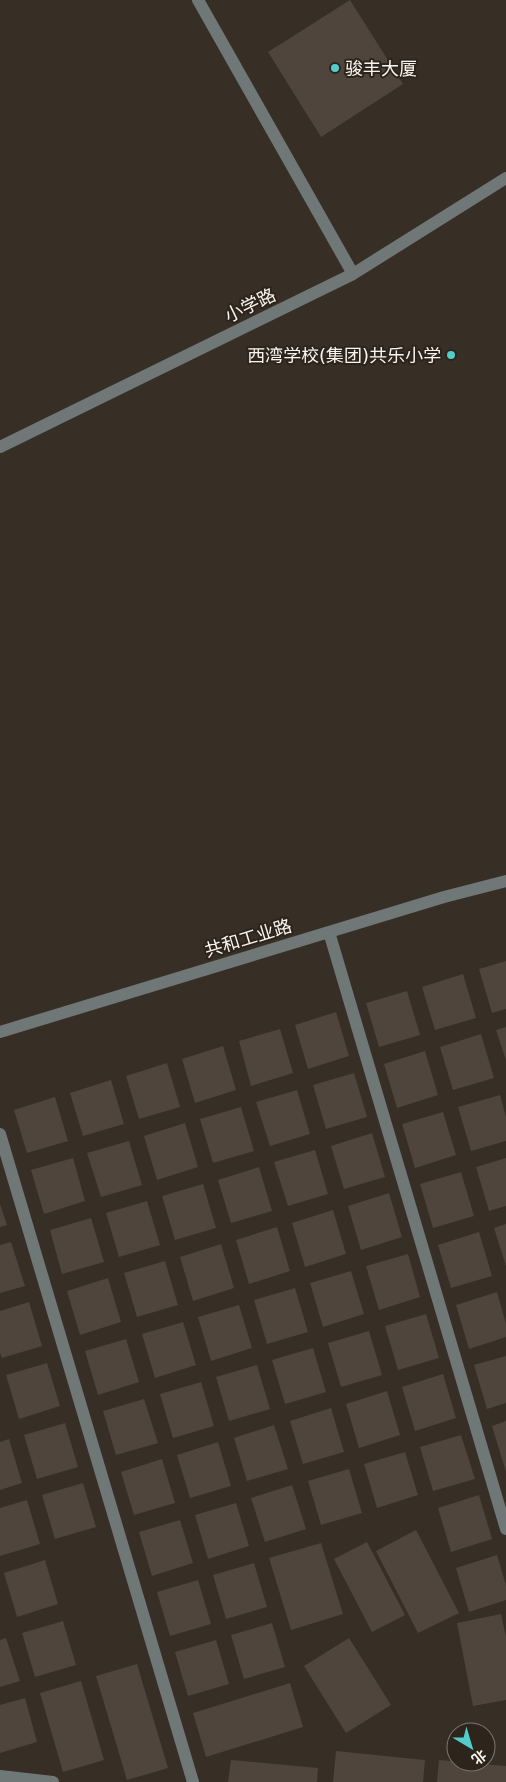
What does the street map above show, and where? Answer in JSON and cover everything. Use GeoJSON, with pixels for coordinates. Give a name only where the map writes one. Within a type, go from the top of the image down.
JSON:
{"type":"FeatureCollection","features":[{"type":"Feature","properties":{"kind":"street"},"geometry":{"type":"LineString","coordinates":[[198,0],[353,274]]}},
{"type":"Feature","properties":{"kind":"street","name":"小学路"},"geometry":{"type":"LineString","coordinates":[[0,447],[353,274],[506,178]]}},
{"type":"Feature","properties":{"kind":"street","name":"共和工业路"},"geometry":{"type":"LineString","coordinates":[[0,1032],[444,897],[506,881]]}},
{"type":"Feature","properties":{"kind":"street"},"geometry":{"type":"LineString","coordinates":[[329,932],[506,1529]]}},
{"type":"Feature","properties":{"kind":"street"},"geometry":{"type":"LineString","coordinates":[[0,1134],[193,1782]]}},
{"type":"Feature","properties":{"kind":"street"},"geometry":{"type":"LineString","coordinates":[[0,1776],[53,1782]]}},
{"type":"Feature","properties":{"kind":"building","name":"骏丰大厦"},"geometry":{"type":"Polygon","coordinates":[[[350,0],[403,84],[321,137],[268,52],[350,0]]]}},
{"type":"Feature","properties":{"kind":"building"},"geometry":{"type":"Polygon","coordinates":[[[506,961],[506,1009],[492,1013],[479,969],[506,961]]]}},
{"type":"Feature","properties":{"kind":"building"},"geometry":{"type":"Polygon","coordinates":[[[463,974],[476,1018],[435,1030],[422,987],[463,974]]]}},
{"type":"Feature","properties":{"kind":"building"},"geometry":{"type":"Polygon","coordinates":[[[407,991],[420,1035],[379,1047],[366,1003],[407,991]]]}},
{"type":"Feature","properties":{"kind":"building"},"geometry":{"type":"Polygon","coordinates":[[[336,1012],[349,1056],[308,1069],[295,1025],[336,1012]]]}},
{"type":"Feature","properties":{"kind":"building"},"geometry":{"type":"Polygon","coordinates":[[[506,1027],[506,1060],[496,1030],[506,1027]]]}},
{"type":"Feature","properties":{"kind":"building"},"geometry":{"type":"Polygon","coordinates":[[[280,1029],[293,1073],[251,1086],[239,1041],[280,1029]]]}},
{"type":"Feature","properties":{"kind":"building"},"geometry":{"type":"Polygon","coordinates":[[[481,1034],[494,1078],[453,1090],[440,1047],[481,1034]]]}},
{"type":"Feature","properties":{"kind":"building"},"geometry":{"type":"Polygon","coordinates":[[[223,1046],[236,1090],[195,1103],[182,1059],[223,1046]]]}},
{"type":"Feature","properties":{"kind":"building"},"geometry":{"type":"Polygon","coordinates":[[[425,1051],[438,1095],[397,1108],[384,1064],[425,1051]]]}},
{"type":"Feature","properties":{"kind":"building"},"geometry":{"type":"Polygon","coordinates":[[[167,1063],[180,1107],[139,1119],[126,1076],[167,1063]]]}},
{"type":"Feature","properties":{"kind":"building"},"geometry":{"type":"Polygon","coordinates":[[[354,1073],[367,1117],[326,1129],[313,1085],[354,1073]]]}},
{"type":"Feature","properties":{"kind":"building"},"geometry":{"type":"Polygon","coordinates":[[[111,1080],[124,1124],[83,1136],[70,1093],[111,1080]]]}},
{"type":"Feature","properties":{"kind":"building"},"geometry":{"type":"Polygon","coordinates":[[[297,1090],[310,1134],[270,1146],[256,1102],[297,1090]]]}},
{"type":"Feature","properties":{"kind":"building"},"geometry":{"type":"Polygon","coordinates":[[[500,1095],[506,1117],[506,1141],[471,1151],[458,1107],[500,1095]]]}},
{"type":"Feature","properties":{"kind":"building"},"geometry":{"type":"Polygon","coordinates":[[[55,1097],[68,1141],[27,1153],[14,1110],[55,1097]]]}},
{"type":"Feature","properties":{"kind":"building"},"geometry":{"type":"Polygon","coordinates":[[[241,1107],[254,1151],[213,1163],[200,1119],[241,1107]]]}},
{"type":"Feature","properties":{"kind":"building"},"geometry":{"type":"Polygon","coordinates":[[[443,1112],[456,1155],[415,1168],[402,1124],[443,1112]]]}},
{"type":"Feature","properties":{"kind":"building"},"geometry":{"type":"Polygon","coordinates":[[[185,1123],[198,1167],[157,1180],[144,1136],[185,1123]]]}},
{"type":"Feature","properties":{"kind":"building"},"geometry":{"type":"Polygon","coordinates":[[[372,1133],[385,1177],[344,1189],[331,1146],[372,1133]]]}},
{"type":"Feature","properties":{"kind":"building"},"geometry":{"type":"Polygon","coordinates":[[[129,1141],[142,1185],[101,1197],[87,1153],[129,1141]]]}},
{"type":"Feature","properties":{"kind":"building"},"geometry":{"type":"Polygon","coordinates":[[[315,1150],[328,1194],[288,1206],[274,1162],[315,1150]]]}},
{"type":"Feature","properties":{"kind":"building"},"geometry":{"type":"Polygon","coordinates":[[[73,1158],[85,1201],[44,1214],[31,1170],[73,1158]]]}},
{"type":"Feature","properties":{"kind":"building"},"geometry":{"type":"Polygon","coordinates":[[[506,1158],[506,1206],[489,1211],[476,1167],[506,1158]]]}},
{"type":"Feature","properties":{"kind":"building"},"geometry":{"type":"Polygon","coordinates":[[[259,1167],[272,1211],[231,1223],[218,1180],[259,1167]]]}},
{"type":"Feature","properties":{"kind":"building"},"geometry":{"type":"Polygon","coordinates":[[[461,1172],[474,1216],[433,1228],[420,1184],[461,1172]]]}},
{"type":"Feature","properties":{"kind":"building"},"geometry":{"type":"Polygon","coordinates":[[[203,1184],[216,1228],[175,1240],[162,1196],[203,1184]]]}},
{"type":"Feature","properties":{"kind":"building"},"geometry":{"type":"Polygon","coordinates":[[[389,1193],[402,1237],[361,1250],[348,1206],[389,1193]]]}},
{"type":"Feature","properties":{"kind":"building"},"geometry":{"type":"Polygon","coordinates":[[[147,1201],[160,1245],[119,1257],[106,1213],[147,1201]]]}},
{"type":"Feature","properties":{"kind":"building"},"geometry":{"type":"Polygon","coordinates":[[[0,1204],[7,1225],[0,1227],[0,1204]]]}},
{"type":"Feature","properties":{"kind":"building"},"geometry":{"type":"Polygon","coordinates":[[[333,1210],[346,1254],[305,1267],[292,1223],[333,1210]]]}},
{"type":"Feature","properties":{"kind":"building"},"geometry":{"type":"Polygon","coordinates":[[[91,1218],[104,1262],[62,1274],[50,1230],[91,1218]]]}},
{"type":"Feature","properties":{"kind":"building"},"geometry":{"type":"Polygon","coordinates":[[[506,1224],[506,1266],[494,1228],[506,1224]]]}},
{"type":"Feature","properties":{"kind":"building"},"geometry":{"type":"Polygon","coordinates":[[[277,1227],[290,1271],[249,1284],[236,1240],[277,1227]]]}},
{"type":"Feature","properties":{"kind":"building"},"geometry":{"type":"Polygon","coordinates":[[[479,1232],[492,1276],[451,1288],[438,1245],[479,1232]]]}},
{"type":"Feature","properties":{"kind":"building"},"geometry":{"type":"Polygon","coordinates":[[[11,1242],[25,1286],[0,1293],[0,1245],[11,1242]]]}},
{"type":"Feature","properties":{"kind":"building"},"geometry":{"type":"Polygon","coordinates":[[[221,1244],[234,1288],[193,1301],[180,1257],[221,1244]]]}},
{"type":"Feature","properties":{"kind":"building"},"geometry":{"type":"Polygon","coordinates":[[[408,1254],[420,1297],[379,1310],[366,1266],[408,1254]]]}},
{"type":"Feature","properties":{"kind":"building"},"geometry":{"type":"Polygon","coordinates":[[[165,1261],[178,1305],[137,1317],[124,1273],[165,1261]]]}},
{"type":"Feature","properties":{"kind":"building"},"geometry":{"type":"Polygon","coordinates":[[[351,1271],[364,1314],[323,1327],[310,1283],[351,1271]]]}},
{"type":"Feature","properties":{"kind":"building"},"geometry":{"type":"Polygon","coordinates":[[[108,1278],[121,1322],[80,1335],[67,1291],[108,1278]]]}},
{"type":"Feature","properties":{"kind":"building"},"geometry":{"type":"Polygon","coordinates":[[[295,1288],[308,1332],[267,1344],[254,1300],[295,1288]]]}},
{"type":"Feature","properties":{"kind":"building"},"geometry":{"type":"Polygon","coordinates":[[[497,1292],[506,1324],[506,1337],[469,1349],[456,1305],[497,1292]]]}},
{"type":"Feature","properties":{"kind":"building"},"geometry":{"type":"Polygon","coordinates":[[[29,1302],[42,1346],[2,1358],[0,1353],[0,1311],[29,1302]]]}},
{"type":"Feature","properties":{"kind":"building"},"geometry":{"type":"Polygon","coordinates":[[[239,1305],[252,1348],[211,1361],[198,1317],[239,1305]]]}},
{"type":"Feature","properties":{"kind":"building"},"geometry":{"type":"Polygon","coordinates":[[[426,1314],[439,1358],[398,1370],[385,1326],[426,1314]]]}},
{"type":"Feature","properties":{"kind":"building"},"geometry":{"type":"Polygon","coordinates":[[[183,1322],[196,1365],[155,1378],[142,1334],[183,1322]]]}},
{"type":"Feature","properties":{"kind":"building"},"geometry":{"type":"Polygon","coordinates":[[[369,1331],[382,1375],[341,1387],[328,1343],[369,1331]]]}},
{"type":"Feature","properties":{"kind":"building"},"geometry":{"type":"Polygon","coordinates":[[[126,1339],[139,1382],[98,1395],[85,1351],[126,1339]]]}},
{"type":"Feature","properties":{"kind":"building"},"geometry":{"type":"Polygon","coordinates":[[[313,1348],[326,1392],[285,1404],[272,1360],[313,1348]]]}},
{"type":"Feature","properties":{"kind":"building"},"geometry":{"type":"Polygon","coordinates":[[[506,1356],[506,1403],[487,1409],[474,1365],[506,1356]]]}},
{"type":"Feature","properties":{"kind":"building"},"geometry":{"type":"Polygon","coordinates":[[[47,1363],[60,1406],[19,1419],[6,1375],[47,1363]]]}},
{"type":"Feature","properties":{"kind":"building"},"geometry":{"type":"Polygon","coordinates":[[[257,1365],[270,1409],[229,1421],[216,1377],[257,1365]]]}},
{"type":"Feature","properties":{"kind":"building"},"geometry":{"type":"Polygon","coordinates":[[[443,1374],[456,1418],[415,1431],[402,1387],[443,1374]]]}},
{"type":"Feature","properties":{"kind":"building"},"geometry":{"type":"Polygon","coordinates":[[[201,1382],[214,1426],[173,1438],[160,1394],[201,1382]]]}},
{"type":"Feature","properties":{"kind":"building"},"geometry":{"type":"Polygon","coordinates":[[[387,1391],[400,1435],[359,1448],[346,1404],[387,1391]]]}},
{"type":"Feature","properties":{"kind":"building"},"geometry":{"type":"Polygon","coordinates":[[[144,1399],[158,1443],[116,1455],[103,1411],[144,1399]]]}},
{"type":"Feature","properties":{"kind":"building"},"geometry":{"type":"Polygon","coordinates":[[[331,1408],[344,1452],[303,1464],[290,1421],[331,1408]]]}},
{"type":"Feature","properties":{"kind":"building"},"geometry":{"type":"Polygon","coordinates":[[[506,1421],[506,1472],[492,1426],[506,1421]]]}},
{"type":"Feature","properties":{"kind":"building"},"geometry":{"type":"Polygon","coordinates":[[[65,1423],[78,1467],[37,1479],[24,1435],[65,1423]]]}},
{"type":"Feature","properties":{"kind":"building"},"geometry":{"type":"Polygon","coordinates":[[[274,1425],[288,1469],[247,1481],[234,1438],[274,1425]]]}},
{"type":"Feature","properties":{"kind":"building"},"geometry":{"type":"Polygon","coordinates":[[[461,1435],[475,1479],[433,1491],[420,1447],[461,1435]]]}},
{"type":"Feature","properties":{"kind":"building"},"geometry":{"type":"Polygon","coordinates":[[[9,1439],[22,1483],[0,1490],[0,1442],[9,1439]]]}},
{"type":"Feature","properties":{"kind":"building"},"geometry":{"type":"Polygon","coordinates":[[[218,1442],[231,1486],[190,1498],[177,1455],[218,1442]]]}},
{"type":"Feature","properties":{"kind":"building"},"geometry":{"type":"Polygon","coordinates":[[[405,1452],[418,1495],[377,1508],[364,1464],[405,1452]]]}},
{"type":"Feature","properties":{"kind":"building"},"geometry":{"type":"Polygon","coordinates":[[[162,1459],[175,1503],[134,1515],[121,1472],[162,1459]]]}},
{"type":"Feature","properties":{"kind":"building"},"geometry":{"type":"Polygon","coordinates":[[[349,1469],[362,1513],[321,1525],[308,1481],[349,1469]]]}},
{"type":"Feature","properties":{"kind":"building"},"geometry":{"type":"Polygon","coordinates":[[[83,1483],[96,1527],[55,1539],[42,1495],[83,1483]]]}},
{"type":"Feature","properties":{"kind":"building"},"geometry":{"type":"Polygon","coordinates":[[[292,1485],[306,1529],[265,1542],[251,1498],[292,1485]]]}},
{"type":"Feature","properties":{"kind":"building"},"geometry":{"type":"Polygon","coordinates":[[[479,1495],[492,1539],[451,1552],[438,1508],[479,1495]]]}},
{"type":"Feature","properties":{"kind":"building"},"geometry":{"type":"Polygon","coordinates":[[[27,1500],[40,1544],[0,1556],[0,1508],[27,1500]]]}},
{"type":"Feature","properties":{"kind":"building"},"geometry":{"type":"Polygon","coordinates":[[[236,1503],[249,1546],[208,1559],[195,1515],[236,1503]]]}},
{"type":"Feature","properties":{"kind":"building"},"geometry":{"type":"Polygon","coordinates":[[[180,1520],[193,1563],[152,1576],[139,1532],[180,1520]]]}},
{"type":"Feature","properties":{"kind":"building"},"geometry":{"type":"Polygon","coordinates":[[[416,1530],[459,1613],[418,1633],[376,1551],[416,1530]]]}},
{"type":"Feature","properties":{"kind":"building"},"geometry":{"type":"Polygon","coordinates":[[[367,1542],[405,1615],[372,1632],[334,1559],[367,1542]]]}},
{"type":"Feature","properties":{"kind":"building"},"geometry":{"type":"Polygon","coordinates":[[[321,1543],[343,1614],[291,1630],[269,1558],[321,1543]]]}},
{"type":"Feature","properties":{"kind":"building"},"geometry":{"type":"Polygon","coordinates":[[[497,1555],[506,1585],[506,1600],[469,1612],[456,1568],[497,1555]]]}},
{"type":"Feature","properties":{"kind":"building"},"geometry":{"type":"Polygon","coordinates":[[[45,1560],[58,1604],[17,1617],[4,1573],[45,1560]]]}},
{"type":"Feature","properties":{"kind":"building"},"geometry":{"type":"Polygon","coordinates":[[[254,1563],[267,1607],[226,1619],[213,1575],[254,1563]]]}},
{"type":"Feature","properties":{"kind":"building"},"geometry":{"type":"Polygon","coordinates":[[[198,1580],[211,1624],[170,1636],[157,1592],[198,1580]]]}},
{"type":"Feature","properties":{"kind":"building"},"geometry":{"type":"Polygon","coordinates":[[[501,1614],[506,1637],[506,1700],[473,1706],[457,1623],[501,1614]]]}},
{"type":"Feature","properties":{"kind":"building"},"geometry":{"type":"Polygon","coordinates":[[[63,1621],[76,1665],[35,1677],[22,1633],[63,1621]]]}},
{"type":"Feature","properties":{"kind":"building"},"geometry":{"type":"Polygon","coordinates":[[[272,1623],[285,1667],[244,1679],[231,1635],[272,1623]]]}},
{"type":"Feature","properties":{"kind":"building"},"geometry":{"type":"Polygon","coordinates":[[[6,1638],[20,1681],[0,1687],[0,1640],[6,1638]]]}},
{"type":"Feature","properties":{"kind":"building"},"geometry":{"type":"Polygon","coordinates":[[[349,1638],[391,1705],[346,1733],[304,1666],[349,1638]]]}},
{"type":"Feature","properties":{"kind":"building"},"geometry":{"type":"Polygon","coordinates":[[[216,1640],[229,1684],[188,1696],[175,1652],[216,1640]]]}},
{"type":"Feature","properties":{"kind":"building"},"geometry":{"type":"Polygon","coordinates":[[[137,1664],[168,1768],[127,1780],[96,1676],[137,1664]]]}},
{"type":"Feature","properties":{"kind":"building"},"geometry":{"type":"Polygon","coordinates":[[[81,1681],[104,1760],[63,1772],[40,1693],[81,1681]]]}},
{"type":"Feature","properties":{"kind":"building"},"geometry":{"type":"Polygon","coordinates":[[[290,1683],[303,1727],[206,1757],[193,1713],[290,1683]]]}},
{"type":"Feature","properties":{"kind":"building"},"geometry":{"type":"Polygon","coordinates":[[[25,1698],[37,1742],[0,1753],[0,1705],[25,1698]]]}},
{"type":"Feature","properties":{"kind":"building"},"geometry":{"type":"Polygon","coordinates":[[[336,1751],[425,1760],[423,1782],[333,1782],[336,1751]]]}},
{"type":"Feature","properties":{"kind":"building"},"geometry":{"type":"Polygon","coordinates":[[[231,1760],[318,1768],[317,1782],[228,1782],[231,1760]]]}},
{"type":"Feature","properties":{"kind":"building"},"geometry":{"type":"Polygon","coordinates":[[[439,1760],[446,1761],[446,1772],[496,1772],[496,1765],[506,1766],[506,1782],[437,1782],[439,1760]]]}},
{"type":"Feature","properties":{"kind":"place","name":"骏丰大厦"},"geometry":{"type":"Point","coordinates":[335,68]}},
{"type":"Feature","properties":{"kind":"place","name":"西湾学校(集团)共乐小学"},"geometry":{"type":"Point","coordinates":[451,355]}}]}
